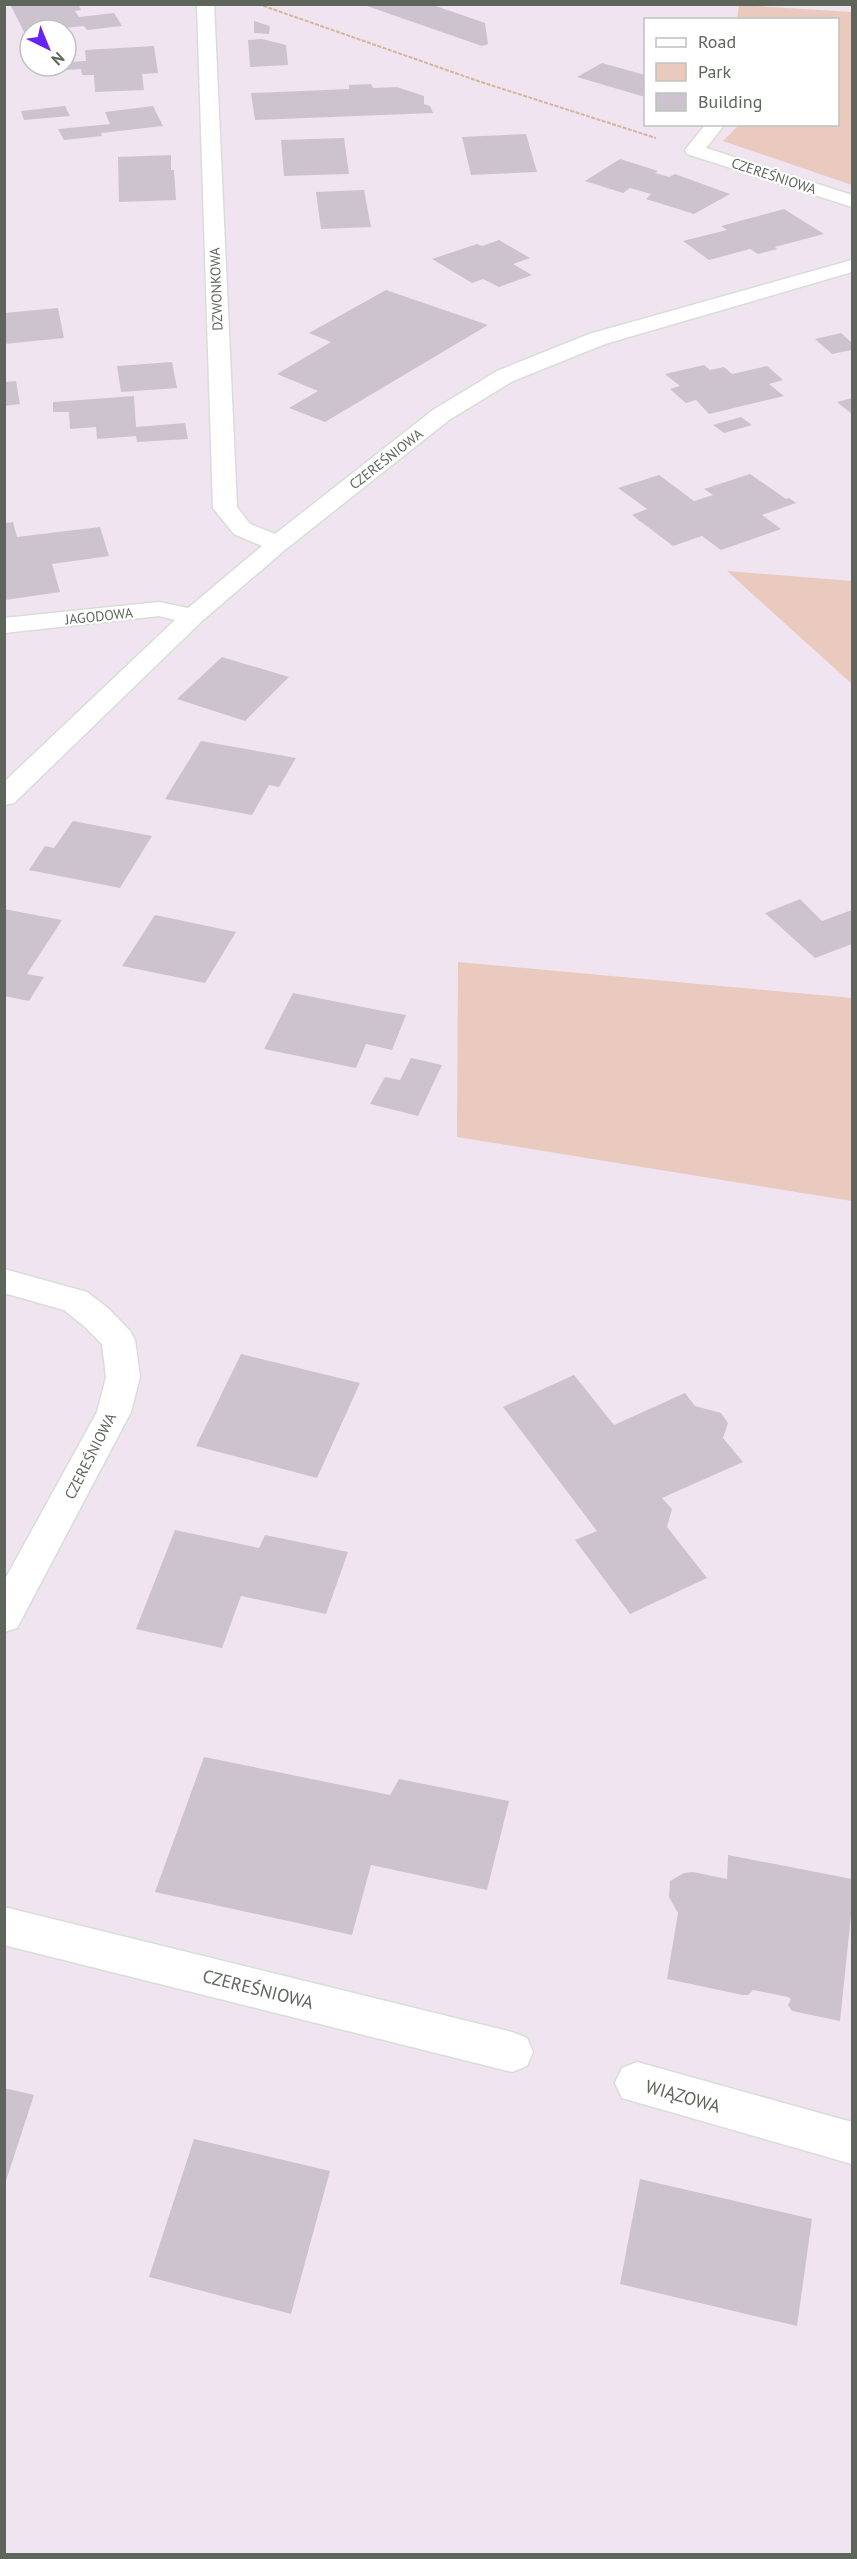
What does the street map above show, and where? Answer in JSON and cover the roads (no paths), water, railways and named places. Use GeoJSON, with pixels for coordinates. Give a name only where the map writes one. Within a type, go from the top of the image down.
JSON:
{"type":"FeatureCollection","features":[{"type":"Feature","properties":{"kind":"street","name":"DZWONKOWA"},"geometry":{"type":"LineString","coordinates":[[205,4],[225,508],[242,529],[278,544]]}},
{"type":"Feature","properties":{"kind":"street","name":"CZEREŚNIOWA"},"geometry":{"type":"LineString","coordinates":[[714,126],[694,150],[852,201]]}},
{"type":"Feature","properties":{"kind":"street","name":"CZEREŚNIOWA"},"geometry":{"type":"LineString","coordinates":[[4,796],[193,616],[278,544],[441,415],[505,376],[597,339],[852,267]]}},
{"type":"Feature","properties":{"kind":"street","name":"JAGODOWA"},"geometry":{"type":"LineString","coordinates":[[4,626],[159,609],[193,616]]}},
{"type":"Feature","properties":{"kind":"street","name":"CZEREŚNIOWA"},"geometry":{"type":"LineString","coordinates":[[4,1281],[75,1301],[97,1318],[118,1340],[123,1377],[114,1412],[4,1617]]}},
{"type":"Feature","properties":{"kind":"street","name":"CZEREŚNIOWA"},"geometry":{"type":"LineString","coordinates":[[4,1926],[512,2052]]}},
{"type":"Feature","properties":{"kind":"street","name":"WIĄZOWA"},"geometry":{"type":"LineString","coordinates":[[637,2083],[852,2143]]}}]}
